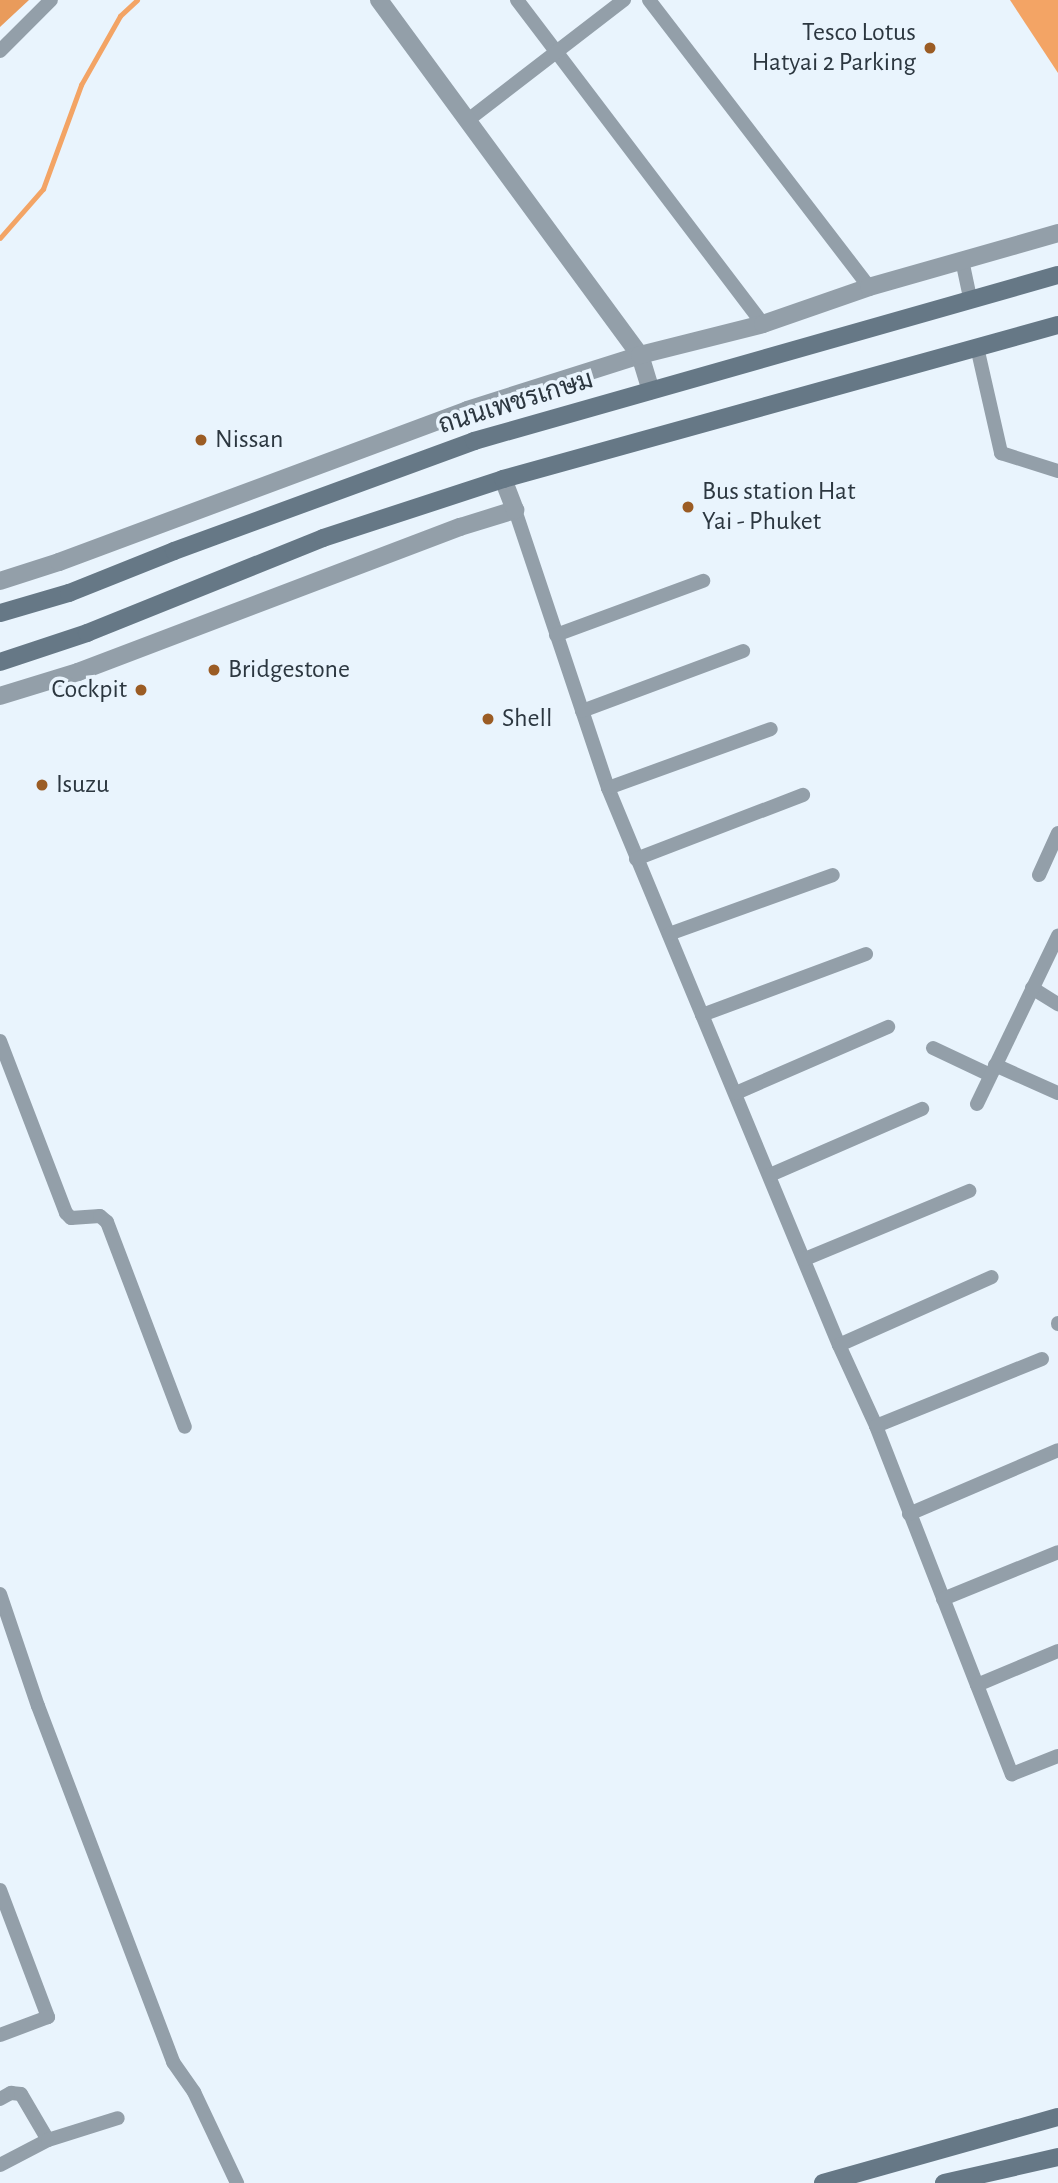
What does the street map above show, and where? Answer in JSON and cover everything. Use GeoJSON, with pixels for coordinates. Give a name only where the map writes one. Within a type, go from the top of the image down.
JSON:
{"type":"FeatureCollection","features":[{"type":"Feature","properties":{"kind":"main road","name":"ถนนเพชรเกษม"},"geometry":{"type":"LineString","coordinates":[[0,613],[69,593],[174,551],[474,441],[1058,275]]}},
{"type":"Feature","properties":{"kind":"main road"},"geometry":{"type":"LineString","coordinates":[[0,662],[87,633],[323,538],[503,480],[1058,325]]}},
{"type":"Feature","properties":{"kind":"main road"},"geometry":{"type":"LineString","coordinates":[[823,2183],[1058,2118]]}},
{"type":"Feature","properties":{"kind":"main road"},"geometry":{"type":"LineString","coordinates":[[944,2183],[1058,2157]]}},
{"type":"Feature","properties":{"kind":"street"},"geometry":{"type":"LineString","coordinates":[[0,51],[51,0]]}},
{"type":"Feature","properties":{"kind":"street"},"geometry":{"type":"LineString","coordinates":[[379,0],[640,355],[651,390]]}},
{"type":"Feature","properties":{"kind":"street"},"geometry":{"type":"LineString","coordinates":[[517,0],[763,324]]}},
{"type":"Feature","properties":{"kind":"street"},"geometry":{"type":"LineString","coordinates":[[468,120],[624,0]]}},
{"type":"Feature","properties":{"kind":"street"},"geometry":{"type":"LineString","coordinates":[[649,0],[869,287]]}},
{"type":"Feature","properties":{"kind":"street"},"geometry":{"type":"LineString","coordinates":[[0,581],[59,562],[467,410],[640,355],[763,324],[869,287],[1058,233]]}},
{"type":"Feature","properties":{"kind":"street"},"geometry":{"type":"LineString","coordinates":[[962,260],[970,299]]}},
{"type":"Feature","properties":{"kind":"street"},"geometry":{"type":"LineString","coordinates":[[977,347],[1001,453],[1058,471]]}},
{"type":"Feature","properties":{"kind":"street"},"geometry":{"type":"LineString","coordinates":[[503,480],[516,510],[608,788],[839,1345],[876,1426],[1012,1774],[1058,1756]]}},
{"type":"Feature","properties":{"kind":"street"},"geometry":{"type":"LineString","coordinates":[[0,696],[78,672],[460,527],[516,510]]}},
{"type":"Feature","properties":{"kind":"street"},"geometry":{"type":"LineString","coordinates":[[556,635],[703,581]]}},
{"type":"Feature","properties":{"kind":"street"},"geometry":{"type":"LineString","coordinates":[[582,711],[743,651]]}},
{"type":"Feature","properties":{"kind":"street"},"geometry":{"type":"LineString","coordinates":[[608,788],[771,729]]}},
{"type":"Feature","properties":{"kind":"street"},"geometry":{"type":"LineString","coordinates":[[636,859],[803,795]]}},
{"type":"Feature","properties":{"kind":"street"},"geometry":{"type":"LineString","coordinates":[[1039,875],[1058,833]]}},
{"type":"Feature","properties":{"kind":"street"},"geometry":{"type":"LineString","coordinates":[[669,934],[833,875]]}},
{"type":"Feature","properties":{"kind":"street"},"geometry":{"type":"LineString","coordinates":[[977,1104],[1058,936]]}},
{"type":"Feature","properties":{"kind":"street"},"geometry":{"type":"LineString","coordinates":[[702,1015],[866,954]]}},
{"type":"Feature","properties":{"kind":"street"},"geometry":{"type":"LineString","coordinates":[[1032,988],[1058,1004]]}},
{"type":"Feature","properties":{"kind":"street"},"geometry":{"type":"LineString","coordinates":[[736,1093],[888,1027]]}},
{"type":"Feature","properties":{"kind":"street"},"geometry":{"type":"LineString","coordinates":[[0,1041],[66,1213],[71,1218],[100,1216],[107,1222],[185,1427]]}},
{"type":"Feature","properties":{"kind":"street"},"geometry":{"type":"LineString","coordinates":[[933,1048],[1058,1093]]}},
{"type":"Feature","properties":{"kind":"street"},"geometry":{"type":"LineString","coordinates":[[770,1175],[922,1109]]}},
{"type":"Feature","properties":{"kind":"street"},"geometry":{"type":"LineString","coordinates":[[805,1259],[970,1191]]}},
{"type":"Feature","properties":{"kind":"street"},"geometry":{"type":"LineString","coordinates":[[839,1345],[992,1277]]}},
{"type":"Feature","properties":{"kind":"street"},"geometry":{"type":"LineString","coordinates":[[876,1426],[1042,1359]]}},
{"type":"Feature","properties":{"kind":"street"},"geometry":{"type":"LineString","coordinates":[[909,1514],[1058,1450]]}},
{"type":"Feature","properties":{"kind":"street"},"geometry":{"type":"LineString","coordinates":[[943,1599],[1058,1552]]}},
{"type":"Feature","properties":{"kind":"street"},"geometry":{"type":"LineString","coordinates":[[0,1594],[38,1706],[173,2062],[194,2092],[237,2183]]}},
{"type":"Feature","properties":{"kind":"street"},"geometry":{"type":"LineString","coordinates":[[977,1685],[1058,1651]]}},
{"type":"Feature","properties":{"kind":"street"},"geometry":{"type":"LineString","coordinates":[[0,1890],[5,1918],[48,2017],[0,2035]]}},
{"type":"Feature","properties":{"kind":"street"},"geometry":{"type":"LineString","coordinates":[[0,2099],[11,2093],[22,2094],[48,2140]]}},
{"type":"Feature","properties":{"kind":"street"},"geometry":{"type":"LineString","coordinates":[[0,2165],[48,2140],[118,2118]]}},
{"type":"Feature","properties":{"kind":"shaded area"},"geometry":{"type":"Polygon","coordinates":[[[0,0],[29,0],[0,27],[0,0]]]}},
{"type":"Feature","properties":{"kind":"shaded area"},"geometry":{"type":"Polygon","coordinates":[[[1010,0],[1058,0],[1058,73],[1010,0]]]}},
{"type":"Feature","properties":{"kind":"waterway"},"geometry":{"type":"LineString","coordinates":[[0,238],[43,189],[81,85],[120,16],[137,0]]}},
{"type":"Feature","properties":{"kind":"place","name":"Tesco Lotus Hatyai 2 Parking"},"geometry":{"type":"Point","coordinates":[930,48]}},
{"type":"Feature","properties":{"kind":"place","name":"Nissan"},"geometry":{"type":"Point","coordinates":[201,440]}},
{"type":"Feature","properties":{"kind":"place","name":"Bus station Hat Yai - Phuket"},"geometry":{"type":"Point","coordinates":[688,507]}},
{"type":"Feature","properties":{"kind":"place","name":"Bridgestone"},"geometry":{"type":"Point","coordinates":[214,670]}},
{"type":"Feature","properties":{"kind":"place","name":"Cockpit"},"geometry":{"type":"Point","coordinates":[141,690]}},
{"type":"Feature","properties":{"kind":"place","name":"Shell"},"geometry":{"type":"Point","coordinates":[488,719]}},
{"type":"Feature","properties":{"kind":"place","name":"Isuzu"},"geometry":{"type":"Point","coordinates":[42,785]}}]}
